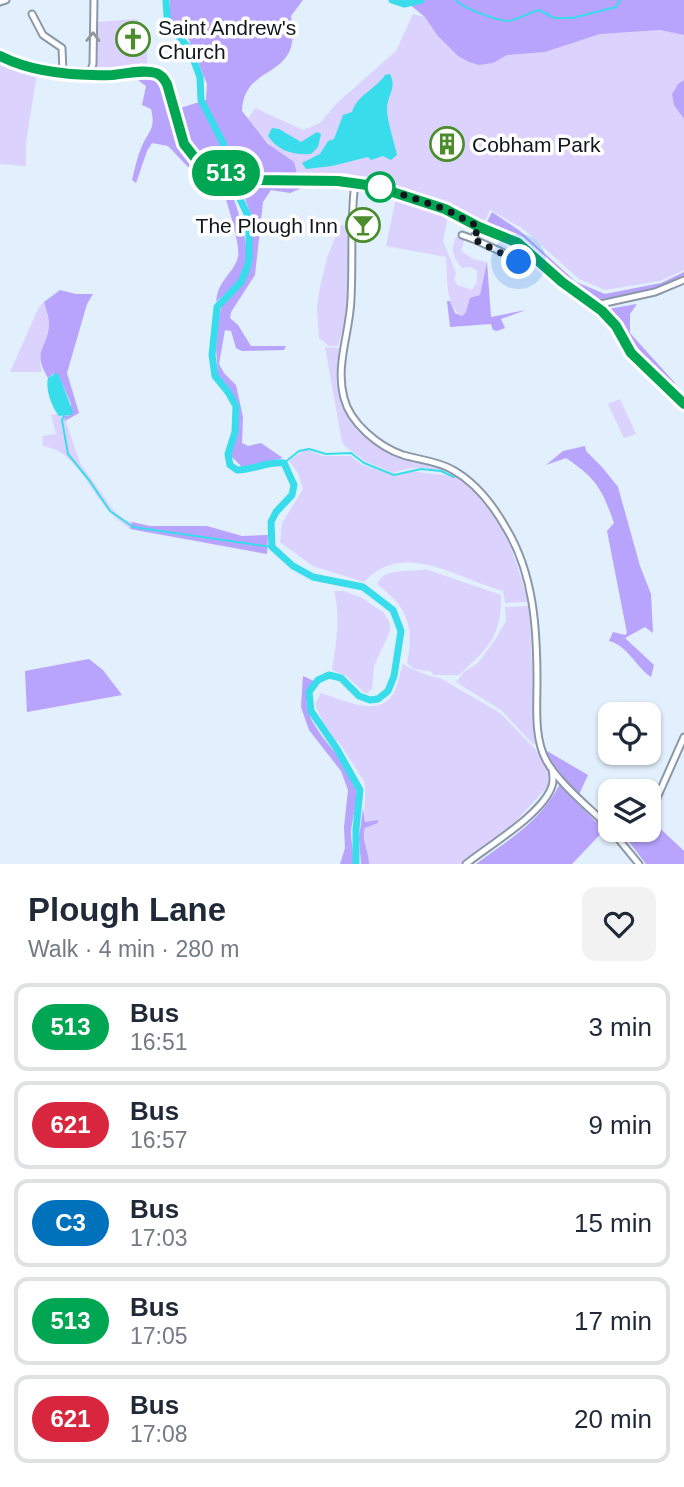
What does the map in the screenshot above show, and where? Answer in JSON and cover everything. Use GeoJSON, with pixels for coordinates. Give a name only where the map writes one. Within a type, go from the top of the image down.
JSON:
{"type":"FeatureCollection","features":[{"type":"Feature","properties":{"kind":"street"},"geometry":{"type":"LineString","coordinates":[[0,2],[6,0]]}},
{"type":"Feature","properties":{"kind":"street"},"geometry":{"type":"LineString","coordinates":[[89,74],[93,64],[94,0]]}},
{"type":"Feature","properties":{"kind":"street"},"geometry":{"type":"LineString","coordinates":[[36,17],[43,35],[62,48],[64,72]]}},
{"type":"Feature","properties":{"kind":"street"},"geometry":{"type":"LineString","coordinates":[[0,56],[33,69],[110,75],[147,72],[162,76],[167,84],[184,144],[195,158],[211,167],[251,179],[355,182],[385,188],[445,209],[518,243],[562,282],[596,305],[616,326],[631,353],[684,404]]}},
{"type":"Feature","properties":{"kind":"street"},"geometry":{"type":"LineString","coordinates":[[355,182],[351,300],[341,377],[344,399],[352,416],[389,449],[439,463],[475,485],[507,529],[520,557],[534,613],[540,745],[552,769],[598,816]]}},
{"type":"Feature","properties":{"kind":"street"},"geometry":{"type":"LineString","coordinates":[[473,239],[479,227]]}},
{"type":"Feature","properties":{"kind":"street"},"geometry":{"type":"LineString","coordinates":[[462,235],[502,252],[524,267]]}},
{"type":"Feature","properties":{"kind":"street"},"geometry":{"type":"LineString","coordinates":[[596,305],[655,292],[684,280]]}},
{"type":"Feature","properties":{"kind":"street"},"geometry":{"type":"LineString","coordinates":[[661,789],[684,737]]}},
{"type":"Feature","properties":{"kind":"street"},"geometry":{"type":"LineString","coordinates":[[552,769],[552,787]]}},
{"type":"Feature","properties":{"kind":"street"},"geometry":{"type":"LineString","coordinates":[[466,864],[530,814],[552,787],[564,782]]}},
{"type":"Feature","properties":{"kind":"street"},"geometry":{"type":"LineString","coordinates":[[622,842],[639,864]]}},
{"type":"Feature","properties":{"kind":"shaded area"},"geometry":{"type":"Polygon","coordinates":[[[170,0],[303,0],[291,16],[293,37],[289,52],[282,62],[252,84],[245,95],[242,111],[268,144],[294,162],[298,178],[250,174],[211,163],[184,136],[177,109],[206,100],[207,84],[189,40],[170,17],[170,0]]]}},
{"type":"Feature","properties":{"kind":"shaded area"},"geometry":{"type":"Polygon","coordinates":[[[404,0],[684,0],[684,35],[660,30],[600,34],[545,52],[507,55],[493,63],[479,65],[458,56],[437,35],[425,17],[404,0]]]}},
{"type":"Feature","properties":{"kind":"shaded area"},"geometry":{"type":"Polygon","coordinates":[[[413,14],[425,17],[437,35],[493,62],[507,55],[545,52],[600,34],[660,30],[684,35],[684,80],[674,89],[684,119],[684,270],[660,281],[605,290],[579,279],[522,228],[490,210],[483,225],[434,201],[346,173],[298,178],[248,119],[255,108],[303,130],[320,123],[337,103],[396,51],[413,14]]]}},
{"type":"Feature","properties":{"kind":"shaded area"},"geometry":{"type":"Polygon","coordinates":[[[137,19],[147,42],[147,70],[110,72],[95,69],[97,22],[137,19]]]}},
{"type":"Feature","properties":{"kind":"shaded area"},"geometry":{"type":"Polygon","coordinates":[[[0,60],[35,73],[26,142],[26,166],[0,164],[0,60]]]}},
{"type":"Feature","properties":{"kind":"shaded area"},"geometry":{"type":"Polygon","coordinates":[[[140,77],[154,79],[165,100],[181,146],[196,164],[226,179],[235,202],[246,243],[245,269],[238,282],[216,302],[217,294],[238,257],[233,222],[222,186],[189,168],[168,146],[152,143],[136,183],[132,180],[139,154],[153,121],[151,109],[142,105],[146,86],[139,81],[140,77]]]}},
{"type":"Feature","properties":{"kind":"shaded area"},"geometry":{"type":"Polygon","coordinates":[[[684,80],[684,119],[674,105],[672,94],[684,80]]]}},
{"type":"Feature","properties":{"kind":"shaded area"},"geometry":{"type":"Polygon","coordinates":[[[234,181],[302,188],[290,193],[271,190],[263,202],[255,275],[231,312],[230,318],[238,325],[251,346],[286,346],[284,350],[242,351],[236,348],[231,331],[225,330],[219,364],[236,385],[243,417],[242,443],[248,446],[261,443],[283,458],[242,467],[231,456],[239,409],[231,392],[218,376],[216,349],[222,305],[239,288],[252,260],[251,215],[244,196],[234,181]]]}},
{"type":"Feature","properties":{"kind":"shaded area"},"geometry":{"type":"Polygon","coordinates":[[[396,198],[440,211],[448,216],[443,241],[456,273],[454,279],[457,285],[472,290],[477,282],[477,271],[471,267],[462,268],[456,260],[453,246],[456,237],[465,238],[461,251],[473,259],[487,262],[480,296],[462,316],[452,305],[450,298],[446,257],[386,246],[396,198]]]}},
{"type":"Feature","properties":{"kind":"shaded area"},"geometry":{"type":"Polygon","coordinates":[[[492,212],[520,231],[576,282],[605,294],[661,283],[684,272],[684,278],[660,288],[598,302],[560,278],[527,246],[501,231],[485,226],[492,212]]]}},
{"type":"Feature","properties":{"kind":"shaded area"},"geometry":{"type":"Polygon","coordinates":[[[340,225],[347,226],[347,302],[338,346],[329,346],[319,338],[317,306],[327,258],[340,225]]]}},
{"type":"Feature","properties":{"kind":"shaded area"},"geometry":{"type":"Polygon","coordinates":[[[487,262],[491,317],[526,310],[501,319],[505,328],[497,331],[493,330],[491,324],[450,327],[447,301],[450,301],[455,313],[462,316],[470,298],[480,295],[487,262]]]}},
{"type":"Feature","properties":{"kind":"shaded area"},"geometry":{"type":"Polygon","coordinates":[[[60,290],[93,294],[87,304],[67,373],[79,413],[65,421],[64,416],[71,415],[71,404],[59,376],[53,374],[48,378],[41,361],[49,324],[44,302],[60,290]]]}},
{"type":"Feature","properties":{"kind":"shaded area"},"geometry":{"type":"Polygon","coordinates":[[[44,302],[49,326],[41,353],[42,372],[10,372],[39,307],[44,302]]]}},
{"type":"Feature","properties":{"kind":"shaded area"},"geometry":{"type":"Polygon","coordinates":[[[637,304],[630,314],[630,333],[675,383],[673,386],[651,365],[608,309],[637,304]]]}},
{"type":"Feature","properties":{"kind":"shaded area"},"geometry":{"type":"Polygon","coordinates":[[[325,347],[340,348],[337,386],[340,401],[354,425],[387,450],[458,478],[483,498],[508,540],[528,602],[505,603],[503,591],[432,566],[414,563],[396,564],[380,570],[364,582],[313,566],[280,542],[282,523],[303,489],[298,473],[289,461],[305,449],[323,456],[351,456],[362,465],[397,476],[409,471],[451,476],[423,468],[393,473],[364,461],[344,445],[325,347]]]}},
{"type":"Feature","properties":{"kind":"shaded area"},"geometry":{"type":"Polygon","coordinates":[[[620,399],[636,434],[624,438],[608,404],[620,399]]]}},
{"type":"Feature","properties":{"kind":"shaded area"},"geometry":{"type":"Polygon","coordinates":[[[51,415],[64,416],[80,463],[114,511],[132,522],[130,529],[101,502],[73,463],[54,449],[43,446],[42,436],[56,434],[51,415]]]}},
{"type":"Feature","properties":{"kind":"shaded area"},"geometry":{"type":"Polygon","coordinates":[[[585,446],[586,451],[618,487],[640,566],[651,594],[653,633],[645,627],[625,638],[654,665],[651,677],[627,652],[609,641],[613,632],[625,635],[627,633],[607,531],[614,523],[606,501],[592,479],[566,458],[546,465],[563,451],[585,446]]]}},
{"type":"Feature","properties":{"kind":"shaded area"},"geometry":{"type":"Polygon","coordinates":[[[132,522],[150,526],[207,526],[242,536],[268,535],[267,554],[130,529],[132,522]]]}},
{"type":"Feature","properties":{"kind":"shaded area"},"geometry":{"type":"Polygon","coordinates":[[[425,569],[501,595],[496,631],[485,649],[459,675],[434,675],[430,671],[414,669],[407,663],[410,638],[406,618],[402,609],[377,584],[385,575],[391,573],[425,569]]]}},
{"type":"Feature","properties":{"kind":"shaded area"},"geometry":{"type":"Polygon","coordinates":[[[334,591],[344,591],[362,598],[383,612],[389,621],[390,631],[374,666],[372,689],[366,694],[346,676],[332,670],[337,621],[334,591]]]}},
{"type":"Feature","properties":{"kind":"shaded area"},"geometry":{"type":"Polygon","coordinates":[[[529,606],[536,743],[533,744],[501,710],[456,682],[464,672],[478,663],[495,640],[506,621],[505,607],[529,606]]]}},
{"type":"Feature","properties":{"kind":"shaded area"},"geometry":{"type":"Polygon","coordinates":[[[89,659],[103,670],[122,695],[27,712],[25,671],[89,659]]]}},
{"type":"Feature","properties":{"kind":"shaded area"},"geometry":{"type":"Polygon","coordinates":[[[403,664],[440,678],[500,713],[535,749],[549,772],[548,786],[508,830],[460,864],[369,864],[365,828],[378,823],[377,820],[365,822],[364,781],[338,741],[335,741],[315,704],[321,693],[358,705],[376,706],[384,703],[395,690],[403,664]]]}},
{"type":"Feature","properties":{"kind":"shaded area"},"geometry":{"type":"Polygon","coordinates":[[[303,676],[314,681],[307,695],[307,709],[313,722],[343,763],[356,789],[351,832],[353,864],[340,864],[345,848],[348,790],[341,771],[309,730],[301,707],[303,676]]]}},
{"type":"Feature","properties":{"kind":"shaded area"},"geometry":{"type":"Polygon","coordinates":[[[547,751],[588,775],[576,801],[596,822],[598,820],[598,837],[572,864],[476,864],[537,816],[556,791],[563,777],[547,751]]]}},
{"type":"Feature","properties":{"kind":"shaded area"},"geometry":{"type":"Polygon","coordinates":[[[363,808],[365,822],[378,820],[378,823],[365,828],[364,832],[369,864],[361,864],[359,838],[363,808]]]}},
{"type":"Feature","properties":{"kind":"shaded area"},"geometry":{"type":"Polygon","coordinates":[[[661,829],[684,851],[684,864],[646,864],[629,842],[661,842],[661,829]]]}},
{"type":"Feature","properties":{"kind":"water"},"geometry":{"type":"Polygon","coordinates":[[[390,74],[392,87],[387,112],[397,155],[391,160],[383,156],[371,160],[368,157],[306,169],[302,163],[320,154],[328,141],[334,139],[343,115],[352,112],[362,96],[385,75],[390,74]]]}},
{"type":"Feature","properties":{"kind":"water"},"geometry":{"type":"Polygon","coordinates":[[[272,128],[279,129],[301,142],[317,132],[321,134],[318,147],[311,154],[286,151],[268,136],[272,128]]]}},
{"type":"Feature","properties":{"kind":"water"},"geometry":{"type":"Polygon","coordinates":[[[56,373],[73,412],[71,415],[59,416],[50,398],[48,378],[56,373]]]}},
{"type":"Feature","properties":{"kind":"waterway"},"geometry":{"type":"LineString","coordinates":[[166,0],[171,28],[189,48],[200,77],[201,100],[223,143],[231,180],[249,218],[247,268],[241,282],[217,307],[212,355],[215,376],[236,406],[235,432],[228,454],[230,465],[237,470],[284,463],[294,485],[292,495],[276,512],[271,522],[272,547],[293,566],[313,577],[363,587],[393,610],[401,631],[394,676],[388,691],[378,699],[370,700],[359,696],[341,678],[329,675],[318,680],[309,692],[311,711],[360,790],[356,864]]}},
{"type":"Feature","properties":{"kind":"waterway"},"geometry":{"type":"LineString","coordinates":[[392,0],[404,4],[421,0]]}},
{"type":"Feature","properties":{"kind":"waterway"},"geometry":{"type":"LineString","coordinates":[[456,0],[465,7],[507,21],[539,10],[554,18],[572,18],[616,7],[620,0]]}},
{"type":"Feature","properties":{"kind":"waterway"},"geometry":{"type":"LineString","coordinates":[[64,416],[62,420],[68,454],[110,511],[133,527],[272,547]]}},
{"type":"Feature","properties":{"kind":"waterway"},"geometry":{"type":"LineString","coordinates":[[284,463],[299,451],[309,449],[326,454],[351,453],[364,463],[394,475],[421,469],[441,471],[454,477]]}},
{"type":"Feature","properties":{"kind":"bus line","name":"513"},"geometry":{"type":"LineString","coordinates":[[0,56],[37,69],[110,75],[147,72],[158,74],[167,84],[184,144],[195,158],[204,164],[256,180],[338,181],[374,186],[453,212],[479,227],[511,239],[610,318],[631,353],[684,404]]}},
{"type":"Feature","properties":{"kind":"place","name":"Saint Andrew's Church"},"geometry":{"type":"Point","coordinates":[133,39]}},
{"type":"Feature","properties":{"kind":"place","name":"Cobham Park"},"geometry":{"type":"Point","coordinates":[447,144]}},
{"type":"Feature","properties":{"kind":"place","name":"The Plough Inn"},"geometry":{"type":"Point","coordinates":[363,225]}},
{"type":"Feature","properties":{"kind":"route"},"geometry":{"type":"LineString","coordinates":[[380,187],[453,212],[479,227],[473,239],[519,262]]}}]}
